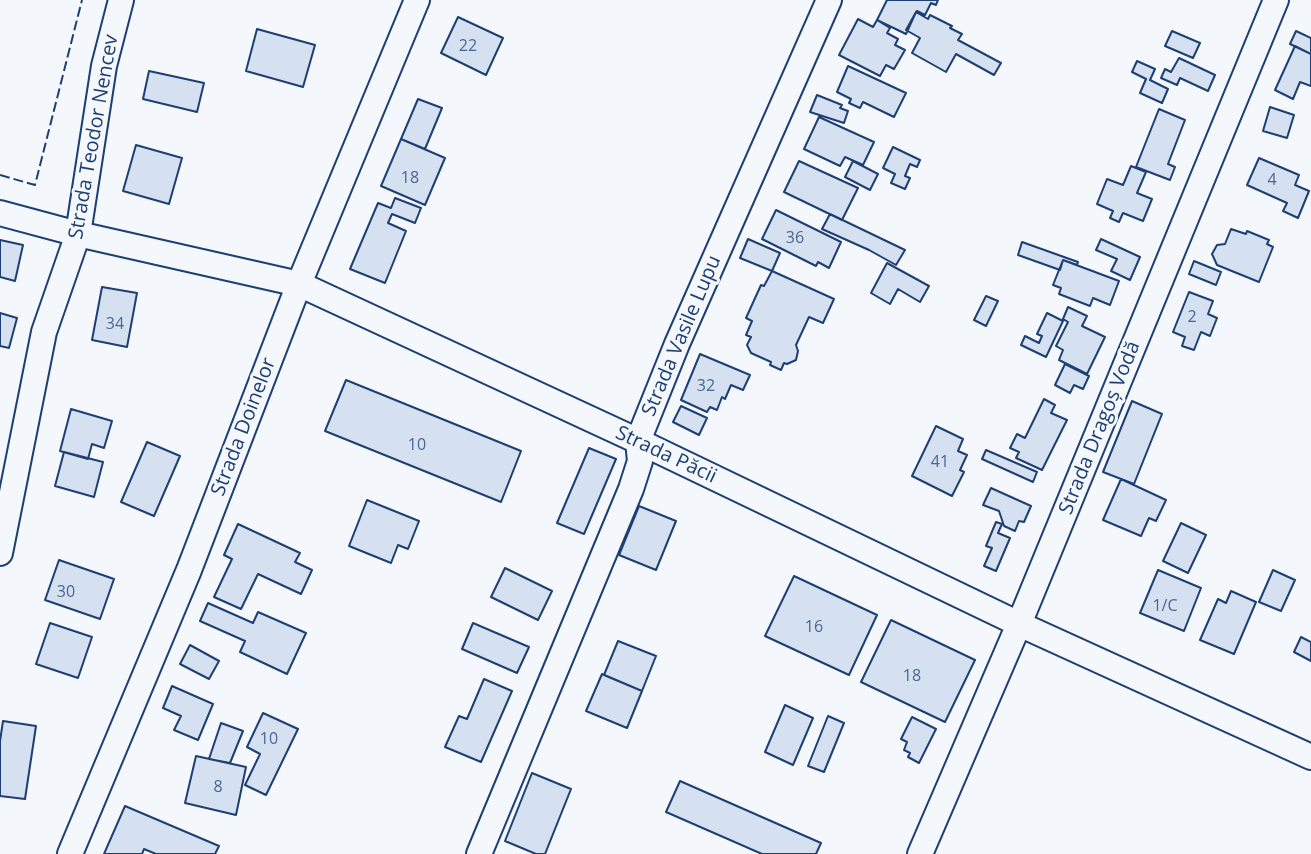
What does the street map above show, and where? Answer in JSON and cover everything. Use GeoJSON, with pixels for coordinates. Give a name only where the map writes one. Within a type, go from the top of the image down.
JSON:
{"type":"FeatureCollection","features":[{"type":"Feature","properties":{"kind":"street","name":"Strada Teodor Nencev"},"geometry":{"type":"LineString","coordinates":[[0,553],[44,332],[78,234],[104,66],[121,0]]}},
{"type":"Feature","properties":{"kind":"street","name":"Strada Doinelor"},"geometry":{"type":"LineString","coordinates":[[70,854],[189,570],[299,284],[417,0]]}},
{"type":"Feature","properties":{"kind":"street","name":"Strada Vasile Lupu"},"geometry":{"type":"LineString","coordinates":[[479,854],[631,489],[640,461],[638,441],[677,344],[829,0]]}},
{"type":"Feature","properties":{"kind":"street","name":"Strada Dragoș Vodă"},"geometry":{"type":"LineString","coordinates":[[920,854],[1019,624],[1276,0]]}},
{"type":"Feature","properties":{"kind":"street","name":"Strada Păcii"},"geometry":{"type":"LineString","coordinates":[[0,213],[78,234],[299,284],[638,441],[1019,624],[1311,757]]}},
{"type":"Feature","properties":{"kind":"building"},"geometry":{"type":"Polygon","coordinates":[[[887,0],[938,0],[936,5],[931,3],[925,15],[916,12],[906,34],[877,20],[887,0]]]}},
{"type":"Feature","properties":{"kind":"building"},"geometry":{"type":"Polygon","coordinates":[[[916,12],[952,26],[950,28],[962,34],[958,40],[1001,63],[994,75],[956,54],[946,72],[912,53],[920,38],[906,30],[916,12]]]}},
{"type":"Feature","properties":{"kind":"building"},"geometry":{"type":"Polygon","coordinates":[[[458,17],[503,38],[486,75],[441,53],[458,17]]]}},
{"type":"Feature","properties":{"kind":"building"},"geometry":{"type":"Polygon","coordinates":[[[858,19],[873,27],[877,20],[890,28],[887,33],[898,39],[895,45],[905,50],[894,69],[886,65],[880,76],[839,55],[858,19]]]}},
{"type":"Feature","properties":{"kind":"building"},"geometry":{"type":"Polygon","coordinates":[[[257,29],[315,45],[303,87],[246,71],[257,29]]]}},
{"type":"Feature","properties":{"kind":"building"},"geometry":{"type":"Polygon","coordinates":[[[1172,31],[1200,43],[1193,58],[1165,46],[1172,31]]]}},
{"type":"Feature","properties":{"kind":"building"},"geometry":{"type":"Polygon","coordinates":[[[1296,31],[1311,38],[1311,54],[1290,44],[1296,31]]]}},
{"type":"Feature","properties":{"kind":"building"},"geometry":{"type":"Polygon","coordinates":[[[1295,46],[1311,54],[1311,86],[1300,82],[1293,99],[1275,90],[1295,46]]]}},
{"type":"Feature","properties":{"kind":"building"},"geometry":{"type":"Polygon","coordinates":[[[1179,58],[1215,75],[1208,91],[1180,78],[1177,85],[1161,78],[1165,69],[1171,72],[1179,58]]]}},
{"type":"Feature","properties":{"kind":"building"},"geometry":{"type":"Polygon","coordinates":[[[1137,61],[1155,69],[1150,80],[1168,89],[1162,103],[1140,93],[1146,79],[1132,72],[1137,61]]]}},
{"type":"Feature","properties":{"kind":"building"},"geometry":{"type":"Polygon","coordinates":[[[848,66],[906,93],[894,117],[863,102],[860,108],[837,92],[848,66]]]}},
{"type":"Feature","properties":{"kind":"building"},"geometry":{"type":"Polygon","coordinates":[[[149,71],[204,83],[197,112],[143,99],[149,71]]]}},
{"type":"Feature","properties":{"kind":"building"},"geometry":{"type":"Polygon","coordinates":[[[817,95],[842,105],[840,108],[848,111],[844,123],[810,112],[817,95]]]}},
{"type":"Feature","properties":{"kind":"building"},"geometry":{"type":"Polygon","coordinates":[[[418,99],[442,108],[425,149],[401,139],[418,99]]]}},
{"type":"Feature","properties":{"kind":"building"},"geometry":{"type":"Polygon","coordinates":[[[1270,107],[1294,115],[1287,138],[1263,131],[1270,107]]]}},
{"type":"Feature","properties":{"kind":"building"},"geometry":{"type":"Polygon","coordinates":[[[1159,109],[1185,120],[1168,164],[1175,167],[1170,180],[1136,167],[1159,109]]]}},
{"type":"Feature","properties":{"kind":"building"},"geometry":{"type":"Polygon","coordinates":[[[819,117],[874,142],[863,165],[845,157],[840,166],[804,149],[819,117]]]}},
{"type":"Feature","properties":{"kind":"building"},"geometry":{"type":"Polygon","coordinates":[[[401,139],[445,158],[425,205],[381,186],[401,139]]]}},
{"type":"Feature","properties":{"kind":"building"},"geometry":{"type":"Polygon","coordinates":[[[136,145],[182,158],[169,204],[123,191],[136,145]]]}},
{"type":"Feature","properties":{"kind":"building"},"geometry":{"type":"Polygon","coordinates":[[[893,147],[920,160],[917,167],[910,164],[905,176],[910,178],[905,189],[891,183],[895,174],[883,168],[893,147]]]}},
{"type":"Feature","properties":{"kind":"building"},"geometry":{"type":"Polygon","coordinates":[[[1259,158],[1299,175],[1295,185],[1309,191],[1298,218],[1283,211],[1287,203],[1247,185],[1259,158]]]}},
{"type":"Feature","properties":{"kind":"building"},"geometry":{"type":"Polygon","coordinates":[[[799,161],[858,188],[842,220],[784,192],[799,161]]]}},
{"type":"Feature","properties":{"kind":"building"},"geometry":{"type":"Polygon","coordinates":[[[853,161],[878,174],[870,190],[845,177],[853,161]]]}},
{"type":"Feature","properties":{"kind":"building"},"geometry":{"type":"Polygon","coordinates":[[[1131,166],[1146,172],[1137,193],[1152,199],[1143,221],[1123,213],[1119,222],[1110,218],[1113,211],[1097,204],[1107,179],[1123,185],[1131,166]]]}},
{"type":"Feature","properties":{"kind":"building"},"geometry":{"type":"Polygon","coordinates":[[[395,198],[421,208],[415,223],[392,214],[388,223],[406,231],[385,283],[350,269],[378,203],[391,208],[395,198]]]}},
{"type":"Feature","properties":{"kind":"building"},"geometry":{"type":"Polygon","coordinates":[[[776,210],[841,242],[829,268],[818,262],[816,266],[762,239],[776,210]]]}},
{"type":"Feature","properties":{"kind":"building"},"geometry":{"type":"Polygon","coordinates":[[[830,214],[905,250],[896,265],[822,229],[830,214]]]}},
{"type":"Feature","properties":{"kind":"building"},"geometry":{"type":"Polygon","coordinates":[[[1231,229],[1246,234],[1247,231],[1269,240],[1267,244],[1273,247],[1259,282],[1217,265],[1212,254],[1217,245],[1225,244],[1231,229]]]}},
{"type":"Feature","properties":{"kind":"building"},"geometry":{"type":"Polygon","coordinates":[[[748,239],[780,253],[772,271],[740,258],[748,239]]]}},
{"type":"Feature","properties":{"kind":"building"},"geometry":{"type":"Polygon","coordinates":[[[1101,239],[1140,257],[1130,280],[1111,271],[1117,259],[1096,250],[1101,239]]]}},
{"type":"Feature","properties":{"kind":"building"},"geometry":{"type":"Polygon","coordinates":[[[0,240],[23,245],[15,281],[0,277],[0,240]]]}},
{"type":"Feature","properties":{"kind":"building"},"geometry":{"type":"Polygon","coordinates":[[[1022,242],[1078,262],[1077,265],[1063,260],[1060,270],[1018,255],[1022,242]]]}},
{"type":"Feature","properties":{"kind":"building"},"geometry":{"type":"Polygon","coordinates":[[[1063,260],[1119,281],[1110,305],[1093,298],[1090,306],[1059,294],[1061,288],[1053,285],[1063,260]]]}},
{"type":"Feature","properties":{"kind":"building"},"geometry":{"type":"Polygon","coordinates":[[[1194,261],[1221,272],[1216,285],[1189,274],[1194,261]]]}},
{"type":"Feature","properties":{"kind":"building"},"geometry":{"type":"Polygon","coordinates":[[[887,263],[929,286],[920,302],[898,289],[890,304],[871,293],[887,263]]]}},
{"type":"Feature","properties":{"kind":"building"},"geometry":{"type":"Polygon","coordinates":[[[772,271],[834,299],[823,323],[809,317],[796,345],[796,360],[784,363],[781,370],[751,353],[747,345],[751,337],[746,335],[752,321],[746,318],[761,285],[764,286],[772,271]]]}},
{"type":"Feature","properties":{"kind":"building"},"geometry":{"type":"Polygon","coordinates":[[[102,287],[137,293],[127,347],[92,340],[102,287]]]}},
{"type":"Feature","properties":{"kind":"building"},"geometry":{"type":"Polygon","coordinates":[[[1189,292],[1213,301],[1208,314],[1217,318],[1210,336],[1201,332],[1194,350],[1182,346],[1185,337],[1173,332],[1189,292]]]}},
{"type":"Feature","properties":{"kind":"building"},"geometry":{"type":"Polygon","coordinates":[[[986,296],[998,301],[986,326],[974,320],[986,296]]]}},
{"type":"Feature","properties":{"kind":"building"},"geometry":{"type":"Polygon","coordinates":[[[1068,307],[1087,316],[1082,326],[1105,337],[1087,374],[1059,360],[1063,350],[1056,346],[1068,322],[1063,319],[1068,307]]]}},
{"type":"Feature","properties":{"kind":"building"},"geometry":{"type":"Polygon","coordinates":[[[0,313],[17,318],[9,348],[0,346],[0,313]]]}},
{"type":"Feature","properties":{"kind":"building"},"geometry":{"type":"Polygon","coordinates":[[[1047,313],[1063,321],[1046,357],[1021,345],[1025,336],[1039,343],[1042,336],[1037,334],[1047,313]]]}},
{"type":"Feature","properties":{"kind":"building"},"geometry":{"type":"Polygon","coordinates":[[[700,354],[750,375],[743,390],[731,385],[717,410],[710,407],[707,412],[681,400],[700,354]]]}},
{"type":"Feature","properties":{"kind":"building"},"geometry":{"type":"Polygon","coordinates":[[[1065,364],[1089,376],[1083,389],[1074,385],[1070,393],[1055,385],[1065,364]]]}},
{"type":"Feature","properties":{"kind":"building"},"geometry":{"type":"Polygon","coordinates":[[[346,380],[521,451],[501,502],[325,431],[346,380]]]}},
{"type":"Feature","properties":{"kind":"building"},"geometry":{"type":"Polygon","coordinates":[[[1044,399],[1055,405],[1051,413],[1067,420],[1042,470],[1016,458],[1019,452],[1010,448],[1017,434],[1025,438],[1044,399]]]}},
{"type":"Feature","properties":{"kind":"building"},"geometry":{"type":"Polygon","coordinates":[[[1132,401],[1162,414],[1134,484],[1103,472],[1132,401]]]}},
{"type":"Feature","properties":{"kind":"building"},"geometry":{"type":"Polygon","coordinates":[[[681,406],[707,418],[699,435],[673,422],[681,406]]]}},
{"type":"Feature","properties":{"kind":"building"},"geometry":{"type":"Polygon","coordinates":[[[71,409],[112,421],[104,448],[92,444],[88,459],[60,451],[71,409]]]}},
{"type":"Feature","properties":{"kind":"building"},"geometry":{"type":"Polygon","coordinates":[[[936,426],[963,439],[958,451],[967,455],[960,470],[964,472],[952,496],[912,476],[936,426]]]}},
{"type":"Feature","properties":{"kind":"building"},"geometry":{"type":"Polygon","coordinates":[[[147,442],[180,456],[154,516],[121,502],[147,442]]]}},
{"type":"Feature","properties":{"kind":"building"},"geometry":{"type":"Polygon","coordinates":[[[589,448],[616,459],[584,534],[557,523],[589,448]]]}},
{"type":"Feature","properties":{"kind":"building"},"geometry":{"type":"Polygon","coordinates":[[[986,450],[1037,472],[1033,482],[982,459],[986,450]]]}},
{"type":"Feature","properties":{"kind":"building"},"geometry":{"type":"Polygon","coordinates":[[[64,452],[103,462],[94,497],[55,486],[64,452]]]}},
{"type":"Feature","properties":{"kind":"building"},"geometry":{"type":"Polygon","coordinates":[[[1121,479],[1166,500],[1156,521],[1149,518],[1141,536],[1103,520],[1121,479]]]}},
{"type":"Feature","properties":{"kind":"building"},"geometry":{"type":"Polygon","coordinates":[[[991,488],[1031,506],[1024,522],[1019,521],[1015,531],[1004,526],[999,511],[983,505],[991,488]]]}},
{"type":"Feature","properties":{"kind":"building"},"geometry":{"type":"Polygon","coordinates":[[[367,500],[419,521],[408,549],[398,545],[391,563],[349,546],[367,500]]]}},
{"type":"Feature","properties":{"kind":"building"},"geometry":{"type":"Polygon","coordinates":[[[639,506],[676,521],[656,570],[619,555],[639,506]]]}},
{"type":"Feature","properties":{"kind":"building"},"geometry":{"type":"Polygon","coordinates":[[[996,522],[1002,524],[998,533],[1010,538],[996,571],[984,566],[992,548],[986,546],[996,522]]]}},
{"type":"Feature","properties":{"kind":"building"},"geometry":{"type":"Polygon","coordinates":[[[1181,523],[1206,535],[1188,573],[1163,561],[1181,523]]]}},
{"type":"Feature","properties":{"kind":"building"},"geometry":{"type":"Polygon","coordinates":[[[238,524],[300,553],[295,562],[312,570],[301,594],[258,574],[241,609],[214,597],[232,559],[224,555],[238,524]]]}},
{"type":"Feature","properties":{"kind":"building"},"geometry":{"type":"Polygon","coordinates":[[[59,560],[114,579],[100,619],[45,600],[59,560]]]}},
{"type":"Feature","properties":{"kind":"building"},"geometry":{"type":"Polygon","coordinates":[[[505,568],[552,591],[538,620],[491,597],[505,568]]]}},
{"type":"Feature","properties":{"kind":"building"},"geometry":{"type":"Polygon","coordinates":[[[1158,570],[1201,588],[1184,631],[1140,613],[1158,570]]]}},
{"type":"Feature","properties":{"kind":"building"},"geometry":{"type":"Polygon","coordinates":[[[1273,570],[1295,580],[1281,611],[1259,602],[1273,570]]]}},
{"type":"Feature","properties":{"kind":"building"},"geometry":{"type":"Polygon","coordinates":[[[794,576],[877,615],[849,675],[765,636],[794,576]]]}},
{"type":"Feature","properties":{"kind":"building"},"geometry":{"type":"Polygon","coordinates":[[[1231,591],[1256,602],[1234,654],[1200,640],[1218,599],[1226,603],[1231,591]]]}},
{"type":"Feature","properties":{"kind":"building"},"geometry":{"type":"Polygon","coordinates":[[[208,603],[253,623],[258,612],[306,633],[287,674],[240,652],[245,641],[200,621],[208,603]]]}},
{"type":"Feature","properties":{"kind":"building"},"geometry":{"type":"Polygon","coordinates":[[[891,620],[975,660],[945,722],[861,682],[891,620]]]}},
{"type":"Feature","properties":{"kind":"building"},"geometry":{"type":"Polygon","coordinates":[[[50,623],[92,637],[78,678],[36,664],[50,623]]]}},
{"type":"Feature","properties":{"kind":"building"},"geometry":{"type":"Polygon","coordinates":[[[473,623],[529,647],[517,673],[462,649],[473,623]]]}},
{"type":"Feature","properties":{"kind":"building"},"geometry":{"type":"Polygon","coordinates":[[[1301,637],[1311,642],[1311,661],[1294,652],[1301,637]]]}},
{"type":"Feature","properties":{"kind":"building"},"geometry":{"type":"Polygon","coordinates":[[[618,641],[656,656],[642,691],[604,675],[618,641]]]}},
{"type":"Feature","properties":{"kind":"building"},"geometry":{"type":"Polygon","coordinates":[[[190,645],[219,661],[209,679],[180,664],[190,645]]]}},
{"type":"Feature","properties":{"kind":"building"},"geometry":{"type":"Polygon","coordinates":[[[602,674],[642,691],[627,728],[586,711],[602,674]]]}},
{"type":"Feature","properties":{"kind":"building"},"geometry":{"type":"Polygon","coordinates":[[[484,679],[512,691],[481,762],[445,747],[459,716],[467,719],[484,679]]]}},
{"type":"Feature","properties":{"kind":"building"},"geometry":{"type":"Polygon","coordinates":[[[172,686],[213,704],[198,740],[174,730],[181,716],[163,708],[172,686]]]}},
{"type":"Feature","properties":{"kind":"building"},"geometry":{"type":"Polygon","coordinates":[[[785,705],[813,718],[793,765],[765,752],[785,705]]]}},
{"type":"Feature","properties":{"kind":"building"},"geometry":{"type":"Polygon","coordinates":[[[263,713],[298,729],[266,795],[245,785],[260,754],[247,747],[263,713]]]}},
{"type":"Feature","properties":{"kind":"building"},"geometry":{"type":"Polygon","coordinates":[[[828,716],[844,723],[824,772],[808,766],[828,716]]]}},
{"type":"Feature","properties":{"kind":"building"},"geometry":{"type":"Polygon","coordinates":[[[912,717],[936,729],[919,763],[908,757],[910,753],[904,750],[907,742],[901,739],[912,717]]]}},
{"type":"Feature","properties":{"kind":"building"},"geometry":{"type":"Polygon","coordinates":[[[3,721],[36,726],[25,799],[0,796],[3,721]]]}},
{"type":"Feature","properties":{"kind":"building"},"geometry":{"type":"Polygon","coordinates":[[[221,723],[243,731],[230,763],[209,759],[221,723]]]}},
{"type":"Feature","properties":{"kind":"building"},"geometry":{"type":"Polygon","coordinates":[[[196,756],[246,767],[236,815],[185,803],[196,756]]]}},
{"type":"Feature","properties":{"kind":"building"},"geometry":{"type":"Polygon","coordinates":[[[532,773],[571,789],[545,854],[536,854],[505,841],[532,773]]]}},
{"type":"Feature","properties":{"kind":"building"},"geometry":{"type":"Polygon","coordinates":[[[680,781],[821,843],[816,854],[762,854],[666,812],[680,781]]]}},
{"type":"Feature","properties":{"kind":"building"},"geometry":{"type":"Polygon","coordinates":[[[125,806],[219,846],[215,854],[156,854],[144,849],[142,854],[104,854],[125,806]]]}},
{"type":"Feature","properties":{"kind":"fence"},"geometry":{"type":"LineString","coordinates":[[0,175],[35,185],[82,0]]}}]}
